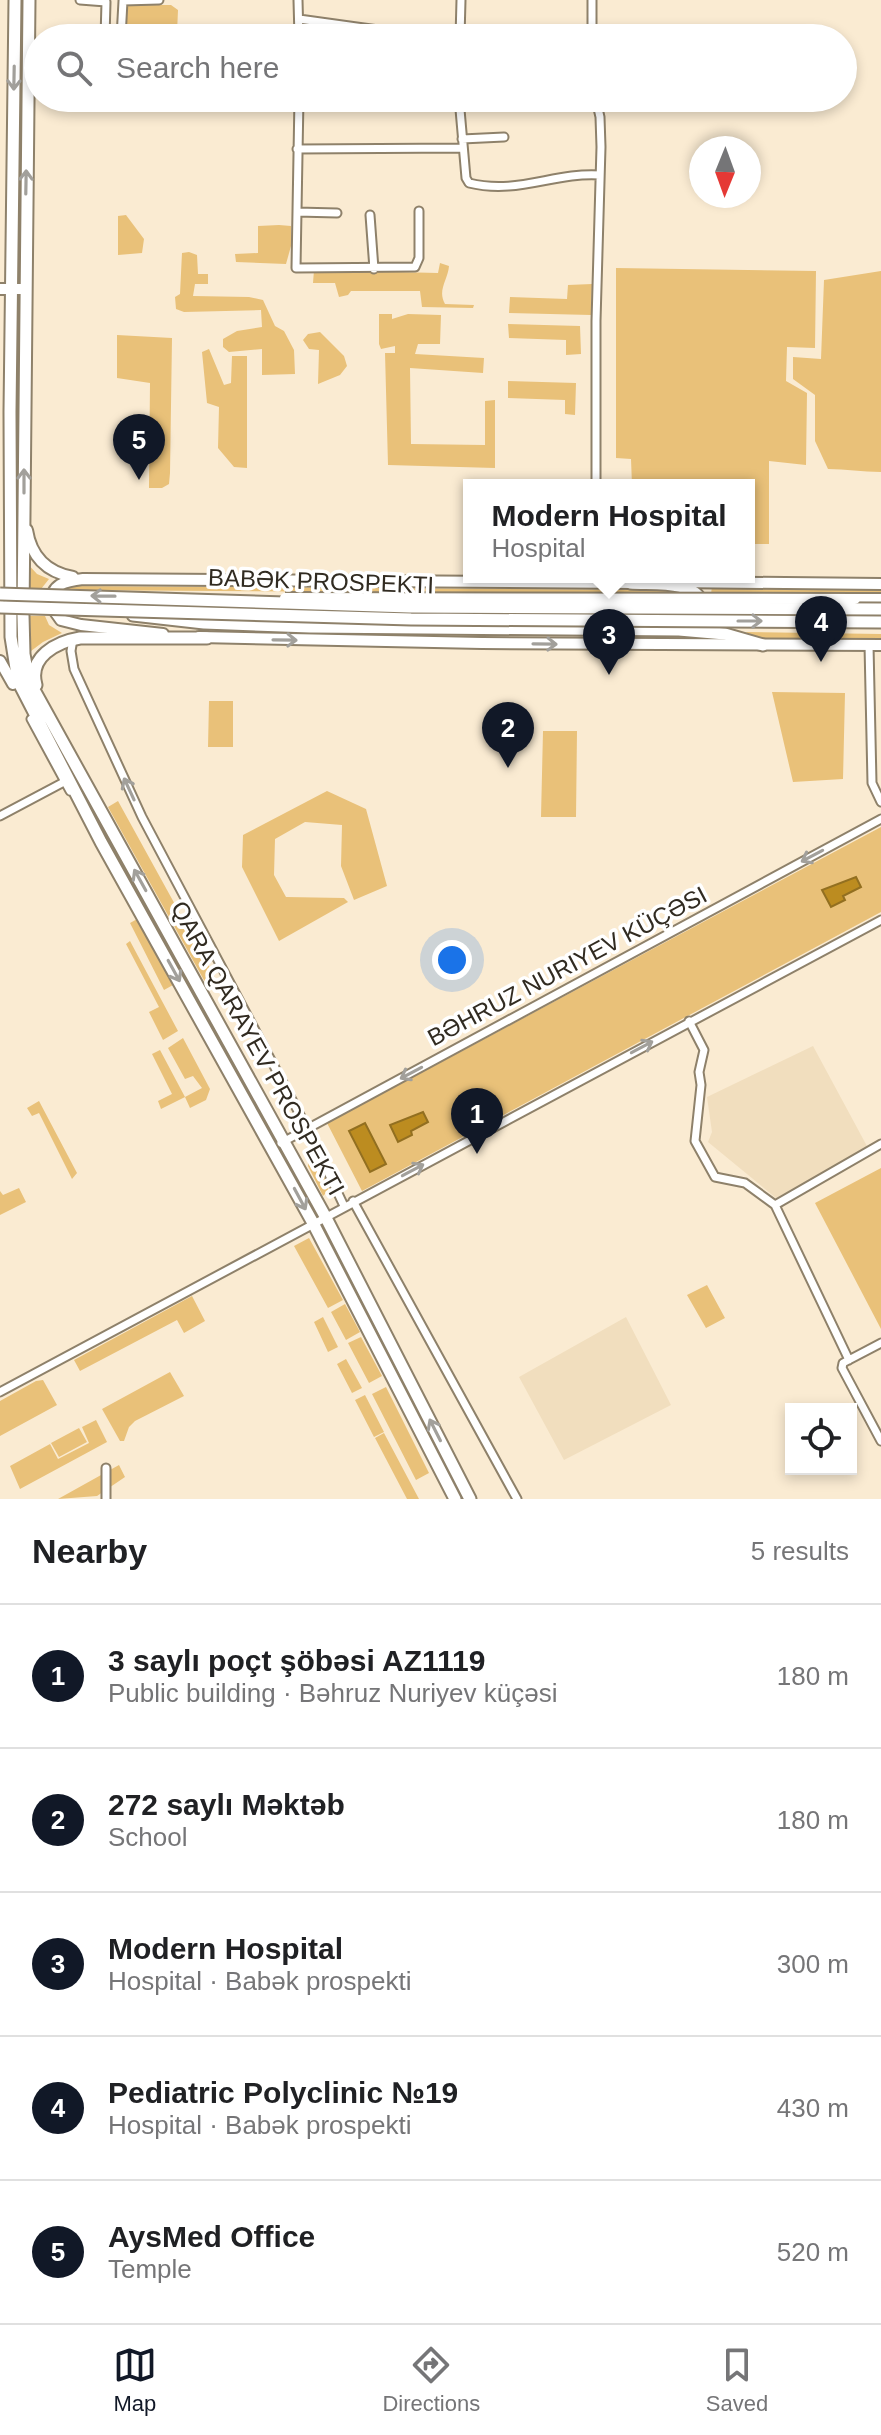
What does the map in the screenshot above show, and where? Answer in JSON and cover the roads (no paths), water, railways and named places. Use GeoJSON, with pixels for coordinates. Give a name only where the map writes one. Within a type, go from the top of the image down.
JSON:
{"type":"FeatureCollection","features":[{"type":"Feature","properties":{"kind":"main road"},"geometry":{"type":"LineString","coordinates":[[15,0],[6,289],[10,578],[17,616]]}},
{"type":"Feature","properties":{"kind":"main road"},"geometry":{"type":"LineString","coordinates":[[29,0],[29,24]]}},
{"type":"Feature","properties":{"kind":"main road"},"geometry":{"type":"LineString","coordinates":[[17,616],[23,509],[27,112]]}},
{"type":"Feature","properties":{"kind":"main road"},"geometry":{"type":"LineString","coordinates":[[6,289],[25,289]]}},
{"type":"Feature","properties":{"kind":"main road"},"geometry":{"type":"LineString","coordinates":[[10,412],[6,439],[5,533],[8,662],[13,684]]}},
{"type":"Feature","properties":{"kind":"main road"},"geometry":{"type":"LineString","coordinates":[[23,509],[34,554],[61,575],[83,579]]}},
{"type":"Feature","properties":{"kind":"main road"},"geometry":{"type":"LineString","coordinates":[[0,553],[5,533]]}},
{"type":"Feature","properties":{"kind":"main road"},"geometry":{"type":"LineString","coordinates":[[83,579],[60,583],[52,592],[51,606],[61,620],[81,625],[207,638]]}},
{"type":"Feature","properties":{"kind":"main road","name":"BABƏK PROSPEKTI"},"geometry":{"type":"LineString","coordinates":[[83,579],[463,580]]}},
{"type":"Feature","properties":{"kind":"main road","name":"BABƏK PROSPEKTI"},"geometry":{"type":"LineString","coordinates":[[755,582],[881,584]]}},
{"type":"Feature","properties":{"kind":"main road"},"geometry":{"type":"LineString","coordinates":[[630,583],[687,587],[696,592],[703,602],[701,618],[694,626],[679,630]]}},
{"type":"Feature","properties":{"kind":"main road","name":"BABƏK PROSPEKTI"},"geometry":{"type":"LineString","coordinates":[[0,594],[410,607],[881,609]]}},
{"type":"Feature","properties":{"kind":"main road"},"geometry":{"type":"LineString","coordinates":[[149,597],[881,599]]}},
{"type":"Feature","properties":{"kind":"main road","name":"BABƏK PROSPEKTI"},"geometry":{"type":"LineString","coordinates":[[0,607],[425,619],[881,622]]}},
{"type":"Feature","properties":{"kind":"main road"},"geometry":{"type":"LineString","coordinates":[[88,608],[219,624],[679,630],[725,634],[763,645]]}},
{"type":"Feature","properties":{"kind":"main road","name":"QARA QARAYEV PROSPEKTI"},"geometry":{"type":"LineString","coordinates":[[17,616],[29,681],[325,1216],[470,1499]]}},
{"type":"Feature","properties":{"kind":"main road","name":"QARA QARAYEV PROSPEKTI"},"geometry":{"type":"LineString","coordinates":[[17,616],[18,681],[82,805],[313,1223],[455,1499]]}},
{"type":"Feature","properties":{"kind":"main road"},"geometry":{"type":"LineString","coordinates":[[59,733],[36,685],[34,672],[38,661],[48,651],[73,639],[881,645]]}},
{"type":"Feature","properties":{"kind":"main road"},"geometry":{"type":"LineString","coordinates":[[0,661],[31,719],[53,749]]}},
{"type":"Feature","properties":{"kind":"street"},"geometry":{"type":"LineString","coordinates":[[80,0],[159,0]]}},
{"type":"Feature","properties":{"kind":"street"},"geometry":{"type":"LineString","coordinates":[[298,0],[299,24]]}},
{"type":"Feature","properties":{"kind":"street"},"geometry":{"type":"LineString","coordinates":[[460,24],[461,0]]}},
{"type":"Feature","properties":{"kind":"street"},"geometry":{"type":"LineString","coordinates":[[592,0],[592,24]]}},
{"type":"Feature","properties":{"kind":"street"},"geometry":{"type":"LineString","coordinates":[[122,24],[123,1]]}},
{"type":"Feature","properties":{"kind":"street"},"geometry":{"type":"LineString","coordinates":[[105,24],[106,2]]}},
{"type":"Feature","properties":{"kind":"street"},"geometry":{"type":"LineString","coordinates":[[299,19],[335,24]]}},
{"type":"Feature","properties":{"kind":"street"},"geometry":{"type":"LineString","coordinates":[[298,112],[296,268],[407,268],[418,264],[419,211]]}},
{"type":"Feature","properties":{"kind":"street"},"geometry":{"type":"LineString","coordinates":[[460,112],[466,178],[471,184],[505,188],[600,175]]}},
{"type":"Feature","properties":{"kind":"street"},"geometry":{"type":"LineString","coordinates":[[596,479],[599,112]]}},
{"type":"Feature","properties":{"kind":"street"},"geometry":{"type":"LineString","coordinates":[[297,149],[462,143],[504,137]]}},
{"type":"Feature","properties":{"kind":"street"},"geometry":{"type":"LineString","coordinates":[[297,212],[337,213]]}},
{"type":"Feature","properties":{"kind":"street"},"geometry":{"type":"LineString","coordinates":[[370,215],[374,269]]}},
{"type":"Feature","properties":{"kind":"street"},"geometry":{"type":"LineString","coordinates":[[73,639],[74,669],[142,817],[308,1130],[344,1206]]}},
{"type":"Feature","properties":{"kind":"street"},"geometry":{"type":"LineString","coordinates":[[869,645],[872,783],[881,802]]}},
{"type":"Feature","properties":{"kind":"street"},"geometry":{"type":"LineString","coordinates":[[31,719],[64,782],[82,805]]}},
{"type":"Feature","properties":{"kind":"street"},"geometry":{"type":"LineString","coordinates":[[0,816],[64,782]]}},
{"type":"Feature","properties":{"kind":"street","name":"BƏHRUZ NURIYEV KÜÇƏSI"},"geometry":{"type":"LineString","coordinates":[[272,1148],[881,819]]}},
{"type":"Feature","properties":{"kind":"street"},"geometry":{"type":"LineString","coordinates":[[0,1392],[881,920]]}},
{"type":"Feature","properties":{"kind":"street"},"geometry":{"type":"LineString","coordinates":[[689,1021],[704,1050],[699,1072],[701,1085],[695,1141],[715,1177],[745,1183],[775,1205],[849,1360]]}},
{"type":"Feature","properties":{"kind":"street"},"geometry":{"type":"LineString","coordinates":[[775,1205],[881,1144]]}},
{"type":"Feature","properties":{"kind":"street"},"geometry":{"type":"LineString","coordinates":[[353,1201],[517,1499]]}},
{"type":"Feature","properties":{"kind":"street"},"geometry":{"type":"LineString","coordinates":[[881,1343],[849,1360],[842,1368],[881,1441]]}},
{"type":"Feature","properties":{"kind":"street"},"geometry":{"type":"LineString","coordinates":[[106,1468],[106,1499]]}},
{"type":"Feature","properties":{"kind":"place","name":"AysMed Office"},"geometry":{"type":"Point","coordinates":[139,480]}},
{"type":"Feature","properties":{"kind":"place","name":"Pediatric Polyclinic №19"},"geometry":{"type":"Point","coordinates":[821,662]}},
{"type":"Feature","properties":{"kind":"place","name":"Modern Hospital"},"geometry":{"type":"Point","coordinates":[609,675]}},
{"type":"Feature","properties":{"kind":"place","name":"272 saylı Məktəb"},"geometry":{"type":"Point","coordinates":[508,768]}},
{"type":"Feature","properties":{"kind":"place","name":"3 saylı poçt şöbəsi AZ1119"},"geometry":{"type":"Point","coordinates":[477,1154]}}]}
